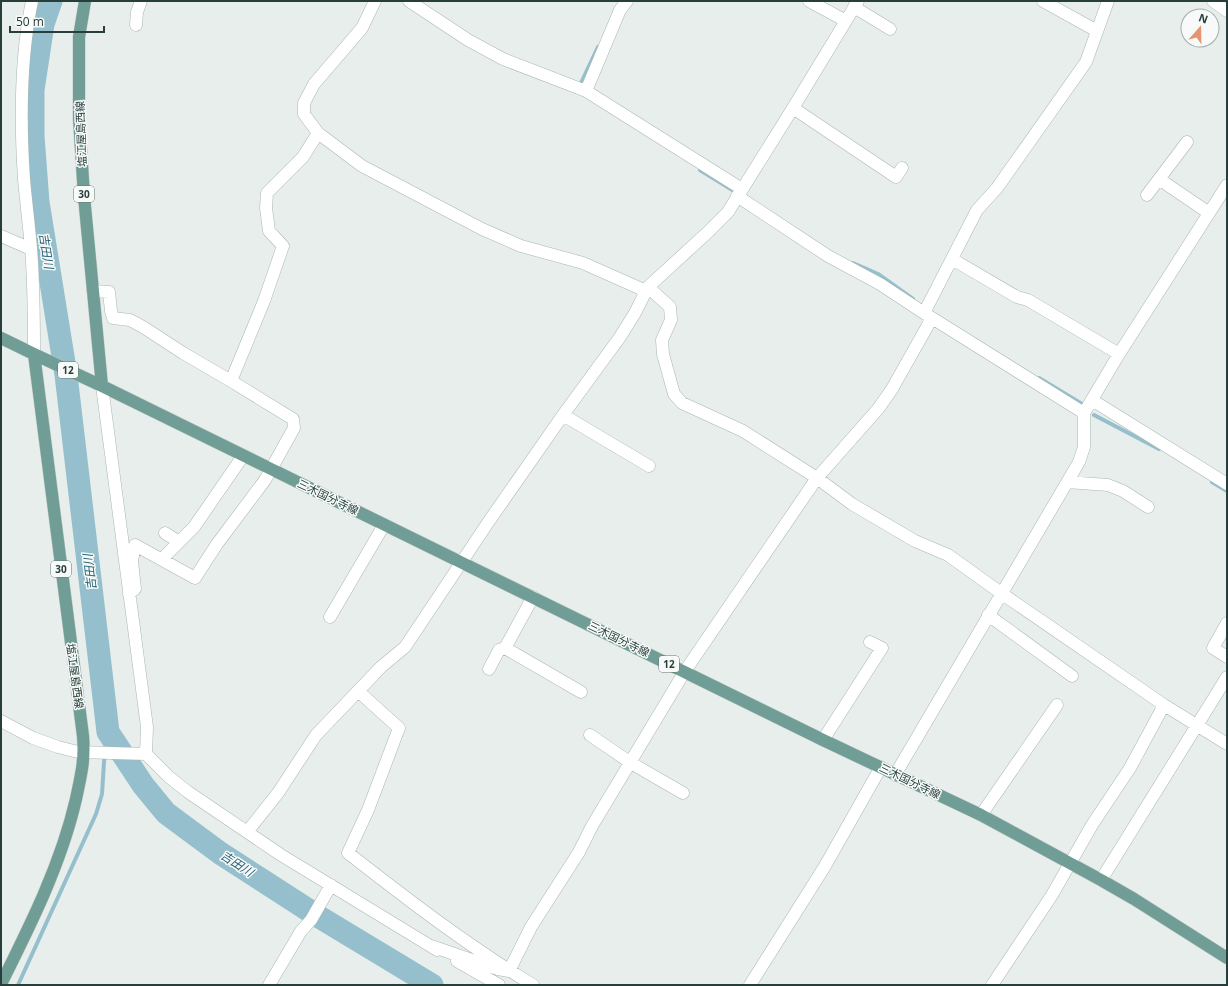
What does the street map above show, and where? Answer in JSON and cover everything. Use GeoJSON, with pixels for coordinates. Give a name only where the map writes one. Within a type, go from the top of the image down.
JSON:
{"type":"FeatureCollection","features":[{"type":"Feature","properties":{"kind":"main road","name":"塩江屋島西線"},"geometry":{"type":"LineString","coordinates":[[84,1],[80,37],[79,118],[100,385]]}},
{"type":"Feature","properties":{"kind":"main road","name":"三木国分寺線"},"geometry":{"type":"LineString","coordinates":[[1,338],[100,385],[823,740],[981,815],[1140,903],[1227,958]]}},
{"type":"Feature","properties":{"kind":"main road","name":"塩江屋島西線"},"geometry":{"type":"LineString","coordinates":[[1,984],[26,935],[54,871],[69,829],[82,772],[89,753],[83,736],[36,355]]}},
{"type":"Feature","properties":{"kind":"street"},"geometry":{"type":"LineString","coordinates":[[32,1],[22,75],[22,120],[24,178],[31,249],[36,355]]}},
{"type":"Feature","properties":{"kind":"street"},"geometry":{"type":"LineString","coordinates":[[136,24],[137,12],[141,1]]}},
{"type":"Feature","properties":{"kind":"street"},"geometry":{"type":"LineString","coordinates":[[375,1],[362,28],[314,84],[304,103],[304,114],[318,133],[362,166],[482,229],[521,246],[583,263],[647,289],[670,307],[671,320],[662,340],[674,394],[682,403],[743,431],[817,478],[852,504],[915,541],[948,555],[1164,705],[1197,724],[1227,744]]}},
{"type":"Feature","properties":{"kind":"street"},"geometry":{"type":"LineString","coordinates":[[409,1],[468,40],[504,59],[586,91],[740,193],[828,256],[880,284],[927,312],[1084,413]]}},
{"type":"Feature","properties":{"kind":"street"},"geometry":{"type":"LineString","coordinates":[[586,91],[620,10],[627,1]]}},
{"type":"Feature","properties":{"kind":"street"},"geometry":{"type":"LineString","coordinates":[[809,1],[846,21]]}},
{"type":"Feature","properties":{"kind":"street"},"geometry":{"type":"LineString","coordinates":[[1043,1],[1097,31]]}},
{"type":"Feature","properties":{"kind":"street"},"geometry":{"type":"LineString","coordinates":[[509,971],[531,926],[579,852],[592,826],[631,763],[684,671],[817,478],[878,409],[892,389],[927,312],[977,210],[997,188],[1086,62],[1108,1]]}},
{"type":"Feature","properties":{"kind":"street"},"geometry":{"type":"LineString","coordinates":[[1213,1],[1227,11]]}},
{"type":"Feature","properties":{"kind":"street"},"geometry":{"type":"LineString","coordinates":[[247,832],[278,793],[316,735],[381,667],[405,647],[487,524],[563,415],[620,337],[635,313],[647,289],[728,212],[856,4],[890,29]]}},
{"type":"Feature","properties":{"kind":"street"},"geometry":{"type":"LineString","coordinates":[[793,108],[896,177],[902,168]]}},
{"type":"Feature","properties":{"kind":"street"},"geometry":{"type":"LineString","coordinates":[[231,381],[264,301],[283,246],[269,231],[266,208],[267,193],[303,157],[318,133]]}},
{"type":"Feature","properties":{"kind":"street"},"geometry":{"type":"LineString","coordinates":[[1147,195],[1187,142]]}},
{"type":"Feature","properties":{"kind":"street"},"geometry":{"type":"LineString","coordinates":[[1159,179],[1209,214]]}},
{"type":"Feature","properties":{"kind":"street"},"geometry":{"type":"LineString","coordinates":[[895,774],[1079,462],[1084,447],[1084,413],[1119,354],[1226,190]]}},
{"type":"Feature","properties":{"kind":"street"},"geometry":{"type":"LineString","coordinates":[[1,236],[31,249]]}},
{"type":"Feature","properties":{"kind":"street"},"geometry":{"type":"LineString","coordinates":[[952,260],[1017,297],[1028,300],[1119,354]]}},
{"type":"Feature","properties":{"kind":"street"},"geometry":{"type":"LineString","coordinates":[[93,291],[108,292],[113,318],[130,320],[143,327],[183,353],[294,419],[294,428],[265,480],[217,544],[195,578],[135,544],[132,561],[135,589],[129,594]]}},
{"type":"Feature","properties":{"kind":"street"},"geometry":{"type":"LineString","coordinates":[[100,385],[147,727],[143,754]]}},
{"type":"Feature","properties":{"kind":"street"},"geometry":{"type":"LineString","coordinates":[[1092,400],[1227,484]]}},
{"type":"Feature","properties":{"kind":"street"},"geometry":{"type":"LineString","coordinates":[[563,415],[649,466]]}},
{"type":"Feature","properties":{"kind":"street"},"geometry":{"type":"LineString","coordinates":[[162,559],[194,528],[243,456]]}},
{"type":"Feature","properties":{"kind":"street"},"geometry":{"type":"LineString","coordinates":[[1067,482],[1108,485],[1123,491],[1148,507]]}},
{"type":"Feature","properties":{"kind":"street"},"geometry":{"type":"LineString","coordinates":[[330,617],[384,525]]}},
{"type":"Feature","properties":{"kind":"street"},"geometry":{"type":"LineString","coordinates":[[165,533],[179,542]]}},
{"type":"Feature","properties":{"kind":"street"},"geometry":{"type":"LineString","coordinates":[[489,669],[499,650],[505,648],[533,597]]}},
{"type":"Feature","properties":{"kind":"street"},"geometry":{"type":"LineString","coordinates":[[988,615],[1072,676]]}},
{"type":"Feature","properties":{"kind":"street"},"geometry":{"type":"LineString","coordinates":[[1227,623],[1213,648],[1227,657]]}},
{"type":"Feature","properties":{"kind":"street"},"geometry":{"type":"LineString","coordinates":[[823,740],[882,648],[870,642]]}},
{"type":"Feature","properties":{"kind":"street"},"geometry":{"type":"LineString","coordinates":[[505,648],[581,692]]}},
{"type":"Feature","properties":{"kind":"street"},"geometry":{"type":"LineString","coordinates":[[1100,880],[1227,677]]}},
{"type":"Feature","properties":{"kind":"street"},"geometry":{"type":"LineString","coordinates":[[358,691],[399,728],[368,810],[348,853],[407,899],[509,971],[532,985]]}},
{"type":"Feature","properties":{"kind":"street"},"geometry":{"type":"LineString","coordinates":[[981,815],[1057,705]]}},
{"type":"Feature","properties":{"kind":"street"},"geometry":{"type":"LineString","coordinates":[[992,985],[1052,895],[1092,825],[1130,768],[1164,705]]}},
{"type":"Feature","properties":{"kind":"street"},"geometry":{"type":"LineString","coordinates":[[1,721],[43,742],[78,752],[143,754],[188,792],[329,890],[499,985]]}},
{"type":"Feature","properties":{"kind":"street"},"geometry":{"type":"LineString","coordinates":[[590,736],[631,763],[683,793]]}},
{"type":"Feature","properties":{"kind":"street"},"geometry":{"type":"LineString","coordinates":[[750,985],[825,866],[881,768]]}},
{"type":"Feature","properties":{"kind":"street"},"geometry":{"type":"LineString","coordinates":[[269,985],[301,931],[311,920],[329,890]]}},
{"type":"Feature","properties":{"kind":"street"},"geometry":{"type":"LineString","coordinates":[[431,946],[498,969],[509,971]]}},
{"type":"Feature","properties":{"kind":"waterway","name":"吉田川"},"geometry":{"type":"LineString","coordinates":[[51,1],[43,24],[33,90],[33,136],[38,202],[66,375],[108,732],[143,785],[166,813],[220,853],[316,915],[432,985]]}},
{"type":"Feature","properties":{"kind":"waterway"},"geometry":{"type":"LineString","coordinates":[[581,83],[598,47]]}},
{"type":"Feature","properties":{"kind":"waterway"},"geometry":{"type":"LineString","coordinates":[[700,170],[734,191]]}},
{"type":"Feature","properties":{"kind":"waterway"},"geometry":{"type":"LineString","coordinates":[[853,263],[878,274],[913,299]]}},
{"type":"Feature","properties":{"kind":"waterway"},"geometry":{"type":"LineString","coordinates":[[1039,378],[1082,404]]}},
{"type":"Feature","properties":{"kind":"waterway"},"geometry":{"type":"LineString","coordinates":[[1094,415],[1159,449]]}},
{"type":"Feature","properties":{"kind":"waterway"},"geometry":{"type":"LineString","coordinates":[[1212,482],[1227,491]]}},
{"type":"Feature","properties":{"kind":"waterway"},"geometry":{"type":"LineString","coordinates":[[18,985],[96,814],[102,794],[108,732]]}}]}
